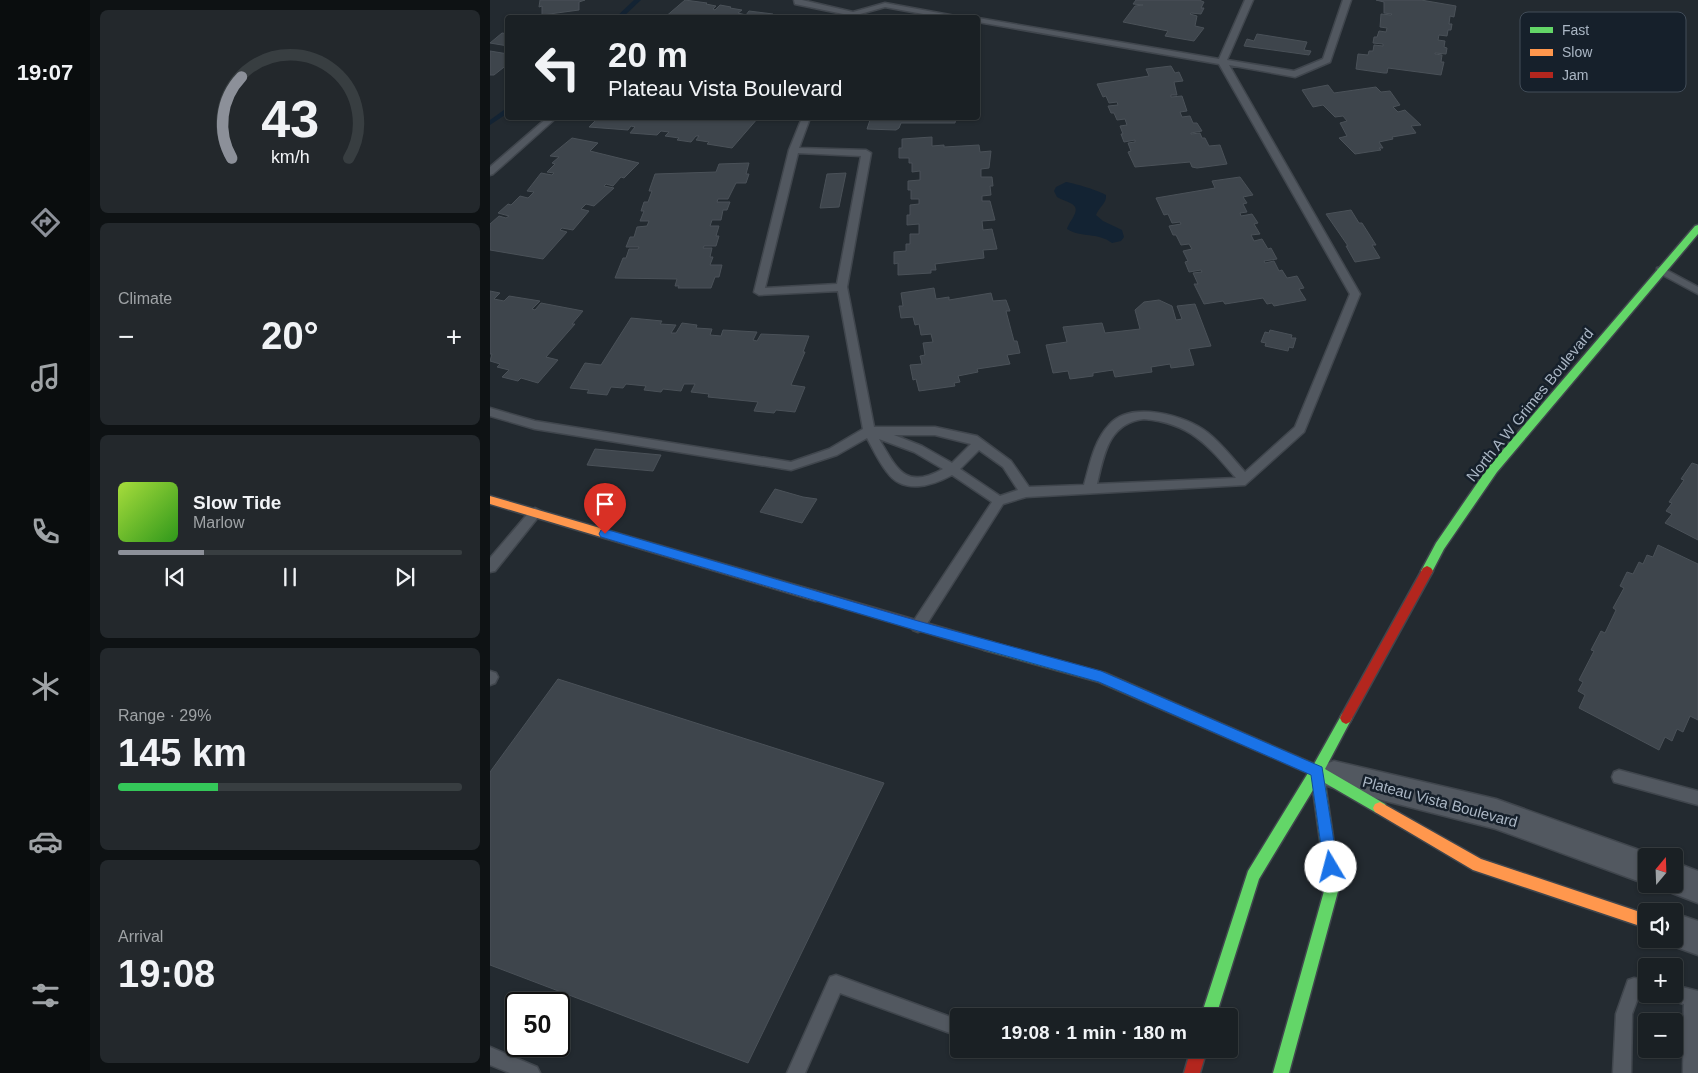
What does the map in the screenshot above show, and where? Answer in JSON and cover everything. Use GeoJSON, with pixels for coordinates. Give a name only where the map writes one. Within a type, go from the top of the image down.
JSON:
{"type":"FeatureCollection","features":[{"type":"Feature","properties":{"kind":"main road","name":"North A W Grimes Boulevard"},"geometry":{"type":"LineString","coordinates":[[1211,1008],[1252,876],[1317,771],[1440,546],[1493,469],[1698,228]]}},
{"type":"Feature","properties":{"kind":"main road","name":"Plateau Vista Boulevard"},"geometry":{"type":"LineString","coordinates":[[490,500],[918,626],[1101,677],[1317,771],[1478,865],[1638,918]]}},
{"type":"Feature","properties":{"kind":"main road"},"geometry":{"type":"LineString","coordinates":[[1281,1073],[1333,884],[1317,771]]}},
{"type":"Feature","properties":{"kind":"main road"},"geometry":{"type":"LineString","coordinates":[[1192,1073],[1196,1058]]}},
{"type":"Feature","properties":{"kind":"street","name":"Plateau Vista Boulevard"},"geometry":{"type":"LineString","coordinates":[[1317,771],[1496,814],[1638,865]]}},
{"type":"Feature","properties":{"kind":"street"},"geometry":{"type":"LineString","coordinates":[[1683,881],[1698,887]]}},
{"type":"Feature","properties":{"kind":"street"},"geometry":{"type":"LineString","coordinates":[[1683,933],[1698,938]]}},
{"type":"Feature","properties":{"kind":"lane"},"geometry":{"type":"LineString","coordinates":[[798,0],[798,2],[848,15]]}},
{"type":"Feature","properties":{"kind":"lane"},"geometry":{"type":"LineString","coordinates":[[1222,62],[1248,0]]}},
{"type":"Feature","properties":{"kind":"lane"},"geometry":{"type":"LineString","coordinates":[[980,20],[1295,74],[1327,60],[1347,0]]}},
{"type":"Feature","properties":{"kind":"lane"},"geometry":{"type":"LineString","coordinates":[[854,15],[887,2],[948,15]]}},
{"type":"Feature","properties":{"kind":"lane"},"geometry":{"type":"LineString","coordinates":[[918,626],[999,502],[1026,492],[1241,482],[1300,429],[1355,294],[1222,62]]}},
{"type":"Feature","properties":{"kind":"lane"},"geometry":{"type":"LineString","coordinates":[[490,172],[550,120]]}},
{"type":"Feature","properties":{"kind":"lane"},"geometry":{"type":"LineString","coordinates":[[805,120],[794,150],[759,292],[842,287]]}},
{"type":"Feature","properties":{"kind":"lane"},"geometry":{"type":"LineString","coordinates":[[794,150],[866,153],[842,287],[869,431],[892,471],[907,481],[921,483],[938,478],[953,468],[978,443]]}},
{"type":"Feature","properties":{"kind":"lane"},"geometry":{"type":"LineString","coordinates":[[1661,270],[1698,291]]}},
{"type":"Feature","properties":{"kind":"lane"},"geometry":{"type":"LineString","coordinates":[[490,412],[535,425],[791,466],[833,452],[869,431],[935,431],[973,440],[978,443],[1008,464],[1026,492]]}},
{"type":"Feature","properties":{"kind":"lane"},"geometry":{"type":"LineString","coordinates":[[1089,490],[1099,454],[1114,426],[1132,415],[1164,417],[1200,432],[1244,479]]}},
{"type":"Feature","properties":{"kind":"lane"},"geometry":{"type":"LineString","coordinates":[[869,431],[918,449],[953,468],[999,502]]}},
{"type":"Feature","properties":{"kind":"lane"},"geometry":{"type":"LineString","coordinates":[[490,567],[534,513]]}},
{"type":"Feature","properties":{"kind":"lane"},"geometry":{"type":"LineString","coordinates":[[1619,777],[1698,798]]}},
{"type":"Feature","properties":{"kind":"lane"},"geometry":{"type":"LineString","coordinates":[[796,1073],[836,983],[950,1025]]}},
{"type":"Feature","properties":{"kind":"lane"},"geometry":{"type":"LineString","coordinates":[[1622,1073],[1624,1014],[1634,986],[1638,987]]}},
{"type":"Feature","properties":{"kind":"lane"},"geometry":{"type":"LineString","coordinates":[[1692,1073],[1695,998]]}},
{"type":"Feature","properties":{"kind":"lane"},"geometry":{"type":"LineString","coordinates":[[490,1056],[531,1073]]}},
{"type":"Feature","properties":{"kind":"water"},"geometry":{"type":"Polygon","coordinates":[[[1066,182],[1087,187],[1106,195],[1096,215],[1103,221],[1122,230],[1124,237],[1121,241],[1112,243],[1101,237],[1072,232],[1067,229],[1074,216],[1075,206],[1057,197],[1054,191],[1056,187],[1066,182]]]}},
{"type":"Feature","properties":{"kind":"building"},"geometry":{"type":"Polygon","coordinates":[[[540,0],[585,0],[579,2],[579,10],[542,15],[542,6],[539,7],[540,0]]]}},
{"type":"Feature","properties":{"kind":"building"},"geometry":{"type":"Polygon","coordinates":[[[685,0],[716,6],[713,9],[715,10],[720,5],[731,7],[742,10],[738,13],[746,15],[668,15],[685,0]]]}},
{"type":"Feature","properties":{"kind":"building"},"geometry":{"type":"Polygon","coordinates":[[[1136,0],[1199,0],[1204,2],[1201,14],[1190,14],[1197,16],[1195,26],[1204,28],[1194,41],[1165,36],[1168,31],[1123,22],[1135,6],[1143,5],[1133,4],[1136,0]]]}},
{"type":"Feature","properties":{"kind":"building"},"geometry":{"type":"Polygon","coordinates":[[[1376,0],[1421,0],[1456,6],[1454,17],[1450,16],[1449,24],[1452,24],[1451,30],[1448,30],[1447,36],[1439,35],[1438,40],[1445,41],[1446,54],[1435,53],[1442,55],[1441,62],[1444,62],[1441,75],[1388,68],[1387,73],[1356,69],[1358,54],[1368,55],[1369,51],[1373,51],[1374,45],[1383,46],[1383,44],[1373,43],[1374,37],[1377,37],[1379,31],[1386,32],[1387,28],[1380,27],[1381,14],[1392,14],[1384,13],[1384,2],[1376,0]]]}},
{"type":"Feature","properties":{"kind":"building"},"geometry":{"type":"Polygon","coordinates":[[[749,11],[772,15],[746,15],[749,11]]]}},
{"type":"Feature","properties":{"kind":"building"},"geometry":{"type":"Polygon","coordinates":[[[502,33],[505,34],[505,46],[490,43],[502,33]]]}},
{"type":"Feature","properties":{"kind":"building"},"geometry":{"type":"Polygon","coordinates":[[[1257,34],[1307,42],[1304,50],[1311,51],[1309,55],[1244,46],[1247,39],[1254,41],[1257,34]]]}},
{"type":"Feature","properties":{"kind":"building"},"geometry":{"type":"Polygon","coordinates":[[[490,51],[505,54],[505,66],[494,75],[490,75],[490,51]]]}},
{"type":"Feature","properties":{"kind":"building"},"geometry":{"type":"Polygon","coordinates":[[[1171,66],[1175,73],[1179,72],[1183,81],[1174,82],[1177,95],[1171,95],[1171,97],[1182,96],[1187,111],[1180,112],[1182,117],[1190,116],[1193,123],[1197,123],[1202,131],[1191,134],[1200,133],[1209,146],[1220,145],[1227,164],[1197,168],[1192,167],[1190,162],[1135,167],[1128,152],[1131,151],[1128,143],[1135,142],[1135,140],[1124,142],[1120,126],[1127,125],[1125,119],[1117,120],[1114,113],[1111,113],[1108,106],[1118,105],[1117,102],[1109,103],[1106,96],[1103,97],[1097,84],[1149,76],[1146,69],[1171,66]]]}},
{"type":"Feature","properties":{"kind":"building"},"geometry":{"type":"Polygon","coordinates":[[[1328,85],[1334,93],[1376,87],[1381,92],[1390,91],[1400,105],[1393,107],[1398,112],[1405,110],[1421,125],[1411,126],[1416,133],[1392,137],[1393,139],[1379,142],[1383,148],[1379,148],[1381,150],[1355,154],[1339,138],[1347,136],[1340,123],[1347,121],[1343,116],[1335,117],[1323,105],[1313,107],[1302,90],[1328,85]]]}},
{"type":"Feature","properties":{"kind":"building"},"geometry":{"type":"Polygon","coordinates":[[[596,120],[756,120],[732,148],[707,144],[709,142],[696,140],[699,136],[696,136],[691,142],[665,136],[669,132],[661,131],[657,135],[630,133],[635,127],[631,126],[628,130],[589,127],[596,120]]]}},
{"type":"Feature","properties":{"kind":"building"},"geometry":{"type":"Polygon","coordinates":[[[870,120],[956,120],[955,123],[901,123],[896,130],[867,129],[870,120]]]}},
{"type":"Feature","properties":{"kind":"building"},"geometry":{"type":"Polygon","coordinates":[[[932,137],[932,146],[979,145],[980,152],[991,151],[989,168],[981,169],[981,177],[992,177],[993,186],[990,186],[991,195],[982,196],[982,201],[990,201],[995,220],[982,221],[983,230],[992,229],[997,249],[983,250],[984,258],[935,264],[936,270],[931,270],[931,273],[898,275],[898,263],[894,264],[894,252],[906,251],[906,244],[910,244],[910,234],[919,234],[919,224],[907,225],[910,205],[919,204],[919,199],[911,199],[908,181],[920,180],[920,171],[912,172],[912,163],[909,163],[909,158],[899,158],[899,148],[902,148],[902,139],[932,137]]]}},
{"type":"Feature","properties":{"kind":"building"},"geometry":{"type":"Polygon","coordinates":[[[572,138],[598,143],[590,151],[639,163],[613,186],[606,184],[604,186],[614,188],[594,206],[586,204],[581,209],[589,211],[573,230],[562,228],[560,230],[567,232],[543,259],[490,250],[490,224],[499,216],[506,218],[509,216],[498,213],[508,204],[511,205],[520,196],[528,198],[534,192],[527,191],[541,173],[552,175],[554,173],[547,172],[555,164],[552,163],[559,157],[550,156],[572,138]]]}},
{"type":"Feature","properties":{"kind":"building"},"geometry":{"type":"Polygon","coordinates":[[[749,163],[746,174],[749,174],[746,183],[736,183],[728,199],[718,199],[717,202],[730,202],[727,210],[723,210],[721,220],[712,220],[710,226],[719,226],[716,246],[704,246],[703,248],[712,248],[710,257],[713,257],[710,265],[722,265],[719,277],[715,277],[711,288],[678,288],[679,286],[675,286],[677,279],[615,278],[629,249],[638,249],[639,247],[626,247],[630,237],[634,237],[637,227],[647,226],[649,221],[640,221],[644,211],[641,211],[644,202],[648,202],[652,191],[649,191],[655,174],[716,172],[719,164],[749,163]]]}},
{"type":"Feature","properties":{"kind":"building"},"geometry":{"type":"Polygon","coordinates":[[[846,173],[839,207],[820,208],[827,174],[846,173]]]}},
{"type":"Feature","properties":{"kind":"building"},"geometry":{"type":"Polygon","coordinates":[[[1240,177],[1253,195],[1243,197],[1247,203],[1243,204],[1247,212],[1240,213],[1241,216],[1252,214],[1258,223],[1254,224],[1260,234],[1251,235],[1254,241],[1262,239],[1268,249],[1271,248],[1277,259],[1264,261],[1265,263],[1274,261],[1279,271],[1282,270],[1287,278],[1297,276],[1304,288],[1299,289],[1306,300],[1274,306],[1272,303],[1267,304],[1263,298],[1225,304],[1223,301],[1204,304],[1194,284],[1198,284],[1193,273],[1202,272],[1201,270],[1189,272],[1185,262],[1188,261],[1183,251],[1192,249],[1189,244],[1181,245],[1169,226],[1181,224],[1180,222],[1172,223],[1168,214],[1164,215],[1156,198],[1215,188],[1212,181],[1240,177]]]}},
{"type":"Feature","properties":{"kind":"building"},"geometry":{"type":"Polygon","coordinates":[[[1351,210],[1376,245],[1372,245],[1380,258],[1355,262],[1346,246],[1348,246],[1326,214],[1351,210]]]}},
{"type":"Feature","properties":{"kind":"building"},"geometry":{"type":"Polygon","coordinates":[[[934,288],[936,299],[949,297],[949,300],[991,293],[993,301],[1006,300],[1010,311],[1006,311],[1014,341],[1017,341],[1020,353],[1007,355],[1010,364],[977,369],[978,372],[958,376],[960,382],[954,383],[955,386],[919,391],[916,379],[913,380],[910,365],[922,364],[920,356],[925,355],[923,343],[933,342],[931,334],[921,335],[919,324],[915,325],[913,317],[901,318],[899,306],[903,306],[901,293],[934,288]]]}},
{"type":"Feature","properties":{"kind":"building"},"geometry":{"type":"Polygon","coordinates":[[[490,291],[500,293],[494,299],[504,301],[509,296],[540,301],[532,309],[535,310],[541,303],[583,311],[572,324],[575,324],[546,357],[558,360],[538,383],[521,378],[518,381],[502,377],[509,370],[497,367],[500,364],[490,361],[492,354],[490,354],[490,291]]]}},
{"type":"Feature","properties":{"kind":"building"},"geometry":{"type":"Polygon","coordinates":[[[1159,300],[1172,306],[1176,320],[1182,319],[1177,306],[1195,304],[1211,346],[1189,349],[1194,365],[1171,368],[1170,364],[1151,367],[1152,372],[1115,377],[1113,370],[1093,373],[1093,376],[1070,379],[1068,371],[1053,373],[1046,345],[1067,342],[1063,327],[1102,323],[1105,333],[1140,329],[1135,310],[1144,302],[1159,300]]]}},
{"type":"Feature","properties":{"kind":"building"},"geometry":{"type":"Polygon","coordinates":[[[631,318],[662,321],[660,324],[676,325],[671,333],[676,333],[682,323],[697,325],[696,328],[712,329],[710,335],[721,336],[723,330],[757,332],[753,340],[757,341],[761,334],[809,336],[803,352],[805,352],[791,385],[805,387],[795,412],[776,410],[774,413],[754,411],[758,402],[708,397],[709,394],[691,392],[695,384],[684,384],[681,391],[663,389],[661,392],[644,390],[646,386],[626,384],[623,388],[611,387],[607,395],[587,393],[589,390],[570,388],[585,363],[601,365],[631,318]]]}},
{"type":"Feature","properties":{"kind":"building"},"geometry":{"type":"Polygon","coordinates":[[[1270,330],[1292,335],[1291,338],[1296,338],[1293,348],[1289,347],[1288,351],[1265,346],[1266,343],[1261,342],[1265,332],[1269,333],[1270,330]]]}},
{"type":"Feature","properties":{"kind":"building"},"geometry":{"type":"Polygon","coordinates":[[[595,449],[661,455],[653,471],[587,465],[595,449]]]}},
{"type":"Feature","properties":{"kind":"building"},"geometry":{"type":"Polygon","coordinates":[[[1692,463],[1698,465],[1698,540],[1665,523],[1672,514],[1666,511],[1672,503],[1669,502],[1684,480],[1681,479],[1692,463]]]}},
{"type":"Feature","properties":{"kind":"building"},"geometry":{"type":"Polygon","coordinates":[[[775,489],[817,499],[802,523],[760,512],[775,489]]]}},
{"type":"Feature","properties":{"kind":"building"},"geometry":{"type":"Polygon","coordinates":[[[1658,545],[1698,564],[1698,720],[1690,716],[1683,732],[1677,729],[1672,741],[1665,737],[1659,750],[1579,708],[1585,695],[1578,691],[1583,682],[1579,680],[1594,651],[1591,650],[1601,631],[1605,633],[1616,610],[1613,608],[1624,588],[1620,586],[1627,572],[1633,574],[1639,562],[1643,564],[1647,555],[1653,557],[1658,545]]]}},
{"type":"Feature","properties":{"kind":"building"},"geometry":{"type":"Polygon","coordinates":[[[558,679],[884,783],[748,1063],[570,995],[570,992],[561,992],[490,965],[490,772],[558,679]]]}},
{"type":"Feature","properties":{"kind":"waterway"},"geometry":{"type":"LineString","coordinates":[[621,15],[638,0]]}},
{"type":"Feature","properties":{"kind":"waterway"},"geometry":{"type":"LineString","coordinates":[[490,123],[505,111]]}},
{"type":"Feature","properties":{"kind":"traffic: fast"},"geometry":{"type":"LineString","coordinates":[[1427,571],[1440,546],[1493,469],[1698,228]]}},
{"type":"Feature","properties":{"kind":"traffic: fast"},"geometry":{"type":"LineString","coordinates":[[988,646],[1101,677],[1317,771],[1380,808]]}},
{"type":"Feature","properties":{"kind":"traffic: fast"},"geometry":{"type":"LineString","coordinates":[[1212,1008],[1253,876],[1317,771],[1346,718]]}},
{"type":"Feature","properties":{"kind":"traffic: fast"},"geometry":{"type":"LineString","coordinates":[[1281,1073],[1333,884],[1317,771]]}},
{"type":"Feature","properties":{"kind":"traffic: slow"},"geometry":{"type":"LineString","coordinates":[[490,500],[816,596]]}},
{"type":"Feature","properties":{"kind":"traffic: slow"},"geometry":{"type":"LineString","coordinates":[[1380,808],[1478,865],[1638,918]]}},
{"type":"Feature","properties":{"kind":"traffic: jam"},"geometry":{"type":"LineString","coordinates":[[1346,718],[1427,571]]}},
{"type":"Feature","properties":{"kind":"traffic: jam"},"geometry":{"type":"LineString","coordinates":[[816,596],[988,646]]}},
{"type":"Feature","properties":{"kind":"traffic: jam"},"geometry":{"type":"LineString","coordinates":[[1192,1073],[1196,1058]]}},
{"type":"Feature","properties":{"kind":"route"},"geometry":{"type":"LineString","coordinates":[[605,534],[918,626],[1101,677],[1317,771],[1331,867]]}}]}
